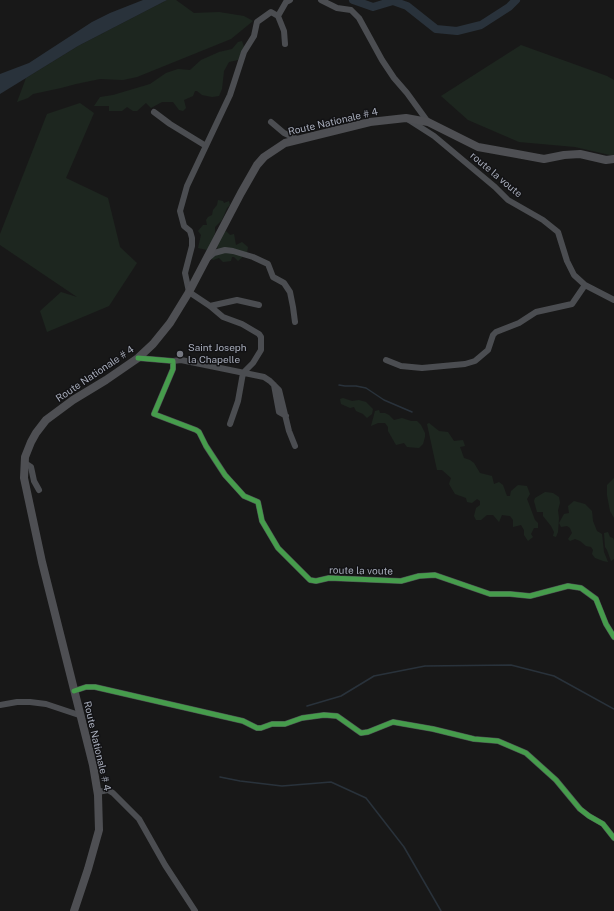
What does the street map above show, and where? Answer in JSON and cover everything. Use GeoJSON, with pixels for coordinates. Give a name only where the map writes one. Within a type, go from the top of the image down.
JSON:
{"type":"FeatureCollection","features":[{"type":"Feature","properties":{"kind":"main road","name":"Route Nationale # 4"},"geometry":{"type":"LineString","coordinates":[[74,911],[99,830],[98,792],[93,765],[24,478],[25,462],[31,442],[46,420],[73,400],[138,358],[153,344],[170,323],[189,292],[257,165],[264,157],[280,146],[297,139],[370,122],[406,118],[428,122],[478,146],[544,160],[564,155],[580,154],[606,160],[614,159]]}},
{"type":"Feature","properties":{"kind":"street"},"geometry":{"type":"LineString","coordinates":[[278,16],[286,2],[290,0]]}},
{"type":"Feature","properties":{"kind":"street"},"geometry":{"type":"LineString","coordinates":[[321,0],[338,8],[351,10],[359,18],[382,60],[428,122]]}},
{"type":"Feature","properties":{"kind":"street"},"geometry":{"type":"LineString","coordinates":[[230,424],[238,401],[243,373],[253,363],[261,350],[261,337],[259,334],[242,324],[223,317],[189,292],[185,273],[192,246],[192,238],[190,231],[184,226],[180,211],[187,186],[230,95],[244,52],[254,36],[257,22],[271,12],[278,16],[284,31],[285,44]]}},
{"type":"Feature","properties":{"kind":"street"},"geometry":{"type":"LineString","coordinates":[[154,112],[170,124],[206,146]]}},
{"type":"Feature","properties":{"kind":"street","name":"route la voute"},"geometry":{"type":"LineString","coordinates":[[406,118],[434,136],[495,187],[508,200],[543,220],[558,232],[567,262],[574,275],[585,286],[614,300]]}},
{"type":"Feature","properties":{"kind":"street"},"geometry":{"type":"LineString","coordinates":[[271,122],[284,133],[297,139]]}},
{"type":"Feature","properties":{"kind":"street"},"geometry":{"type":"LineString","coordinates":[[205,260],[214,254],[225,250],[253,257],[268,264],[273,277],[284,282],[290,292],[294,322]]}},
{"type":"Feature","properties":{"kind":"street"},"geometry":{"type":"LineString","coordinates":[[386,360],[401,366],[422,368],[465,364],[475,361],[488,350],[493,335],[496,332],[519,323],[536,312],[572,304],[585,286]]}},
{"type":"Feature","properties":{"kind":"street"},"geometry":{"type":"LineString","coordinates":[[210,306],[237,300],[259,305]]}},
{"type":"Feature","properties":{"kind":"street"},"geometry":{"type":"LineString","coordinates":[[138,358],[173,361],[182,360],[264,377],[279,390],[282,397],[289,431],[295,446]]}},
{"type":"Feature","properties":{"kind":"street","name":"route la voute"},"geometry":{"type":"LineString","coordinates":[[173,361],[173,369],[154,414],[199,432],[206,446],[225,475],[244,496],[258,502],[262,521],[278,548],[310,580],[316,581],[336,578],[400,581],[419,576],[435,575],[490,594],[530,596],[568,586],[581,588],[596,599],[606,624],[614,637]]}},
{"type":"Feature","properties":{"kind":"street"},"geometry":{"type":"LineString","coordinates":[[25,462],[31,467],[34,481],[39,490]]}},
{"type":"Feature","properties":{"kind":"street"},"geometry":{"type":"LineString","coordinates":[[74,691],[86,687],[95,687],[243,721],[256,728],[272,724],[285,724],[302,718],[324,715],[337,716],[360,733],[368,732],[393,722],[434,729],[474,739],[498,741],[526,753],[556,780],[580,809],[603,824],[614,838]]}},
{"type":"Feature","properties":{"kind":"street"},"geometry":{"type":"LineString","coordinates":[[0,705],[18,702],[46,704],[80,715]]}},
{"type":"Feature","properties":{"kind":"street"},"geometry":{"type":"LineString","coordinates":[[98,792],[108,790],[113,793],[139,819],[166,866],[195,911]]}},
{"type":"Feature","properties":{"kind":"shaded area"},"geometry":{"type":"Polygon","coordinates":[[[143,0],[167,0],[78,46],[0,94],[0,74],[29,63],[92,22],[143,0]]]}},
{"type":"Feature","properties":{"kind":"shaded area"},"geometry":{"type":"Polygon","coordinates":[[[167,0],[176,0],[194,13],[219,12],[244,16],[253,21],[231,39],[137,77],[123,80],[100,79],[76,84],[33,94],[28,98],[17,102],[26,78],[78,46],[167,0]]]}},
{"type":"Feature","properties":{"kind":"shaded area"},"geometry":{"type":"Polygon","coordinates":[[[242,41],[244,47],[238,60],[229,62],[224,71],[222,89],[219,96],[212,97],[202,95],[195,91],[193,96],[184,100],[186,108],[183,111],[179,110],[173,102],[162,102],[151,108],[146,103],[137,111],[133,111],[127,107],[122,111],[109,111],[109,106],[94,106],[100,97],[113,95],[150,84],[166,73],[178,69],[190,70],[201,60],[219,52],[232,49],[238,42],[242,41]]]}},
{"type":"Feature","properties":{"kind":"shaded area"},"geometry":{"type":"Polygon","coordinates":[[[521,45],[607,76],[614,80],[614,156],[575,147],[519,142],[468,120],[441,96],[521,45]]]}},
{"type":"Feature","properties":{"kind":"shaded area"},"geometry":{"type":"Polygon","coordinates":[[[80,103],[94,113],[66,178],[108,198],[120,247],[137,263],[109,306],[47,332],[40,311],[61,292],[77,297],[0,245],[0,234],[47,114],[80,103]]]}},
{"type":"Feature","properties":{"kind":"shaded area"},"geometry":{"type":"Polygon","coordinates":[[[218,200],[223,201],[224,203],[229,201],[230,205],[227,208],[222,220],[215,227],[215,233],[207,250],[198,248],[201,235],[198,231],[203,225],[207,225],[206,220],[212,215],[218,200]]]}},
{"type":"Feature","properties":{"kind":"shaded area"},"geometry":{"type":"Polygon","coordinates":[[[226,231],[230,235],[234,234],[236,245],[242,242],[248,247],[247,253],[238,261],[234,257],[232,257],[231,261],[223,262],[219,258],[213,260],[210,257],[218,250],[216,244],[226,231]]]}},
{"type":"Feature","properties":{"kind":"shaded area"},"geometry":{"type":"Polygon","coordinates":[[[343,398],[352,401],[359,400],[366,402],[373,409],[372,414],[367,418],[363,414],[356,411],[354,407],[350,408],[341,404],[340,399],[343,398]]]}},
{"type":"Feature","properties":{"kind":"shaded area"},"geometry":{"type":"Polygon","coordinates":[[[379,410],[380,413],[389,415],[394,420],[402,418],[417,421],[425,433],[423,444],[419,448],[407,447],[404,443],[396,445],[385,423],[378,423],[371,426],[375,411],[379,410]]]}},
{"type":"Feature","properties":{"kind":"shaded area"},"geometry":{"type":"Polygon","coordinates":[[[429,423],[439,431],[448,432],[454,441],[463,440],[465,446],[460,447],[464,458],[474,463],[480,473],[492,476],[494,484],[499,482],[503,485],[507,496],[510,496],[511,491],[518,485],[527,486],[530,494],[527,499],[535,520],[538,523],[538,528],[534,528],[531,534],[533,537],[528,541],[524,535],[524,530],[521,525],[513,527],[513,520],[510,516],[502,515],[499,522],[493,515],[487,515],[481,520],[476,520],[474,516],[476,508],[480,505],[480,501],[477,499],[472,503],[467,502],[466,498],[455,494],[449,484],[451,478],[442,470],[437,470],[427,424],[429,423]]]}},
{"type":"Feature","properties":{"kind":"shaded area"},"geometry":{"type":"Polygon","coordinates":[[[614,478],[614,518],[610,511],[607,485],[614,478]]]}},
{"type":"Feature","properties":{"kind":"shaded area"},"geometry":{"type":"Polygon","coordinates":[[[545,492],[553,493],[559,497],[558,532],[556,537],[553,536],[554,532],[543,516],[543,512],[537,512],[534,501],[535,498],[545,492]]]}},
{"type":"Feature","properties":{"kind":"shaded area"},"geometry":{"type":"Polygon","coordinates":[[[574,501],[585,504],[592,511],[593,521],[597,531],[602,534],[604,552],[608,562],[595,558],[592,554],[593,550],[591,547],[586,546],[575,539],[570,541],[568,539],[572,533],[570,528],[567,526],[561,527],[559,523],[564,514],[569,513],[568,506],[574,501]]]}},
{"type":"Feature","properties":{"kind":"shaded area"},"geometry":{"type":"Polygon","coordinates":[[[608,532],[610,537],[614,540],[614,559],[611,561],[605,547],[604,533],[608,532]]]}},
{"type":"Feature","properties":{"kind":"waterway"},"geometry":{"type":"LineString","coordinates":[[353,0],[373,7],[393,1],[407,6],[436,29],[457,31],[481,25],[509,7],[516,0]]}},
{"type":"Feature","properties":{"kind":"waterway"},"geometry":{"type":"LineString","coordinates":[[339,385],[366,388],[384,400],[412,412]]}},
{"type":"Feature","properties":{"kind":"waterway"},"geometry":{"type":"LineString","coordinates":[[307,706],[341,696],[374,676],[425,666],[511,665],[554,676],[614,709]]}},
{"type":"Feature","properties":{"kind":"waterway"},"geometry":{"type":"LineString","coordinates":[[220,777],[282,786],[331,782],[366,798],[404,847],[441,911]]}},
{"type":"Feature","properties":{"kind":"cycle path"},"geometry":{"type":"LineString","coordinates":[[138,358],[173,361],[173,369],[154,414],[199,432],[206,446],[225,475],[244,496],[258,502],[262,521],[278,548],[310,580],[316,581],[329,578],[401,581],[419,576],[435,575],[490,594],[530,596],[568,586],[581,588],[596,599],[606,624],[614,637]]}},
{"type":"Feature","properties":{"kind":"cycle path"},"geometry":{"type":"LineString","coordinates":[[74,691],[86,687],[95,687],[243,721],[257,728],[272,724],[285,724],[302,718],[324,715],[337,716],[361,733],[368,732],[393,722],[433,729],[474,739],[498,741],[526,753],[556,780],[580,809],[603,824],[614,838]]}},
{"type":"Feature","properties":{"kind":"place","name":"Saint Joseph la Chapelle"},"geometry":{"type":"Point","coordinates":[180,354]}}]}
